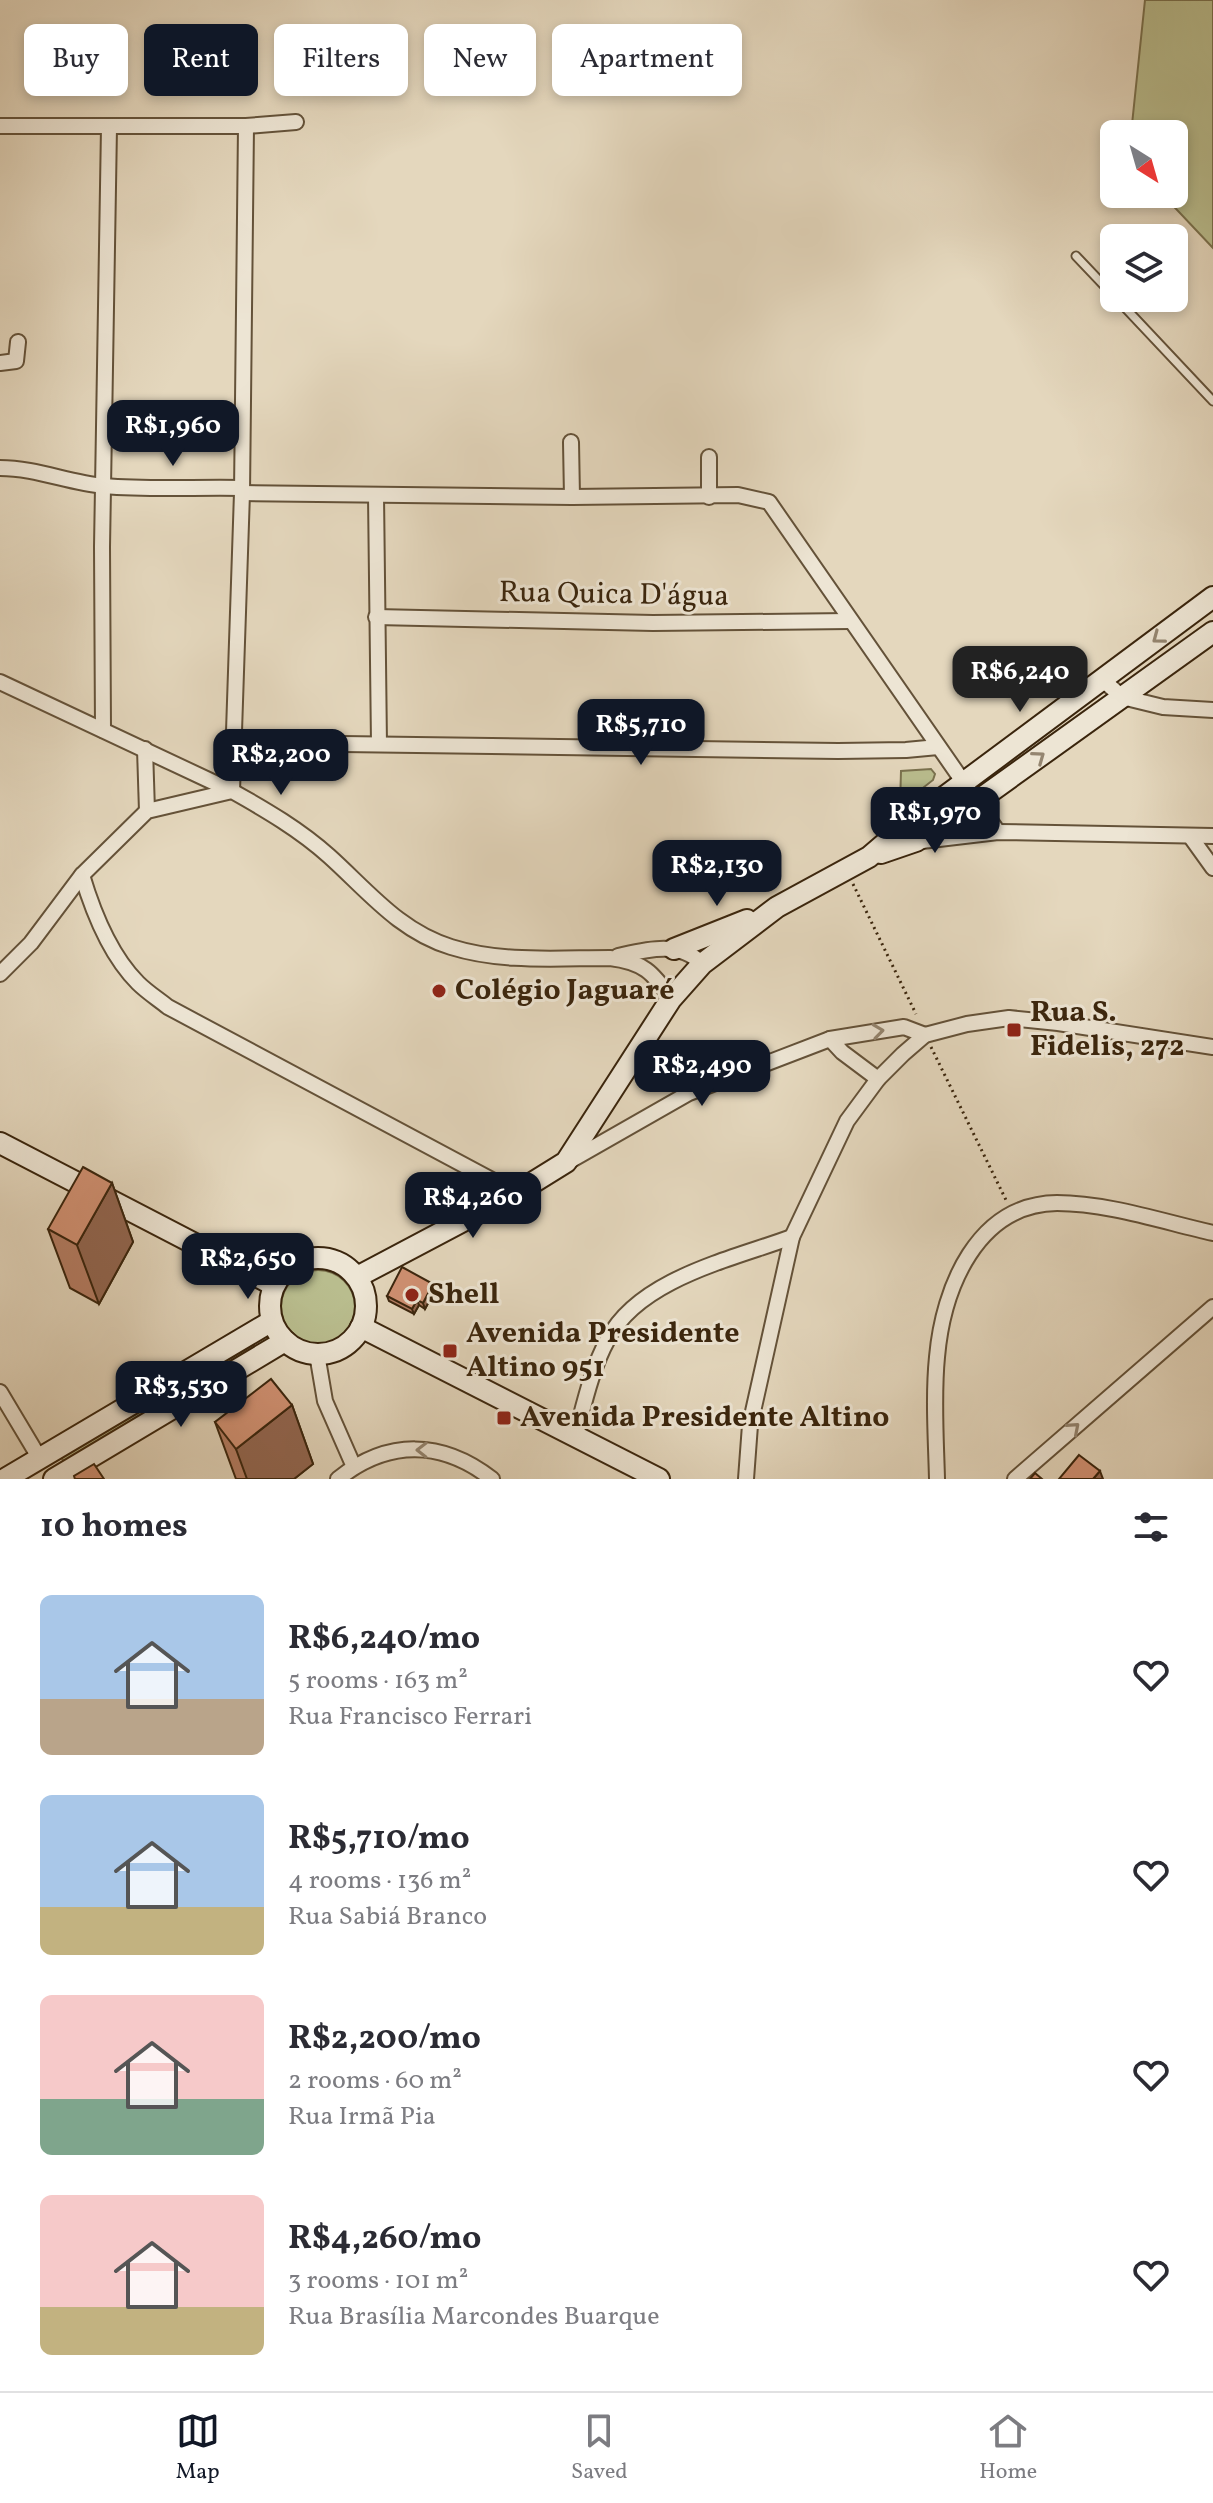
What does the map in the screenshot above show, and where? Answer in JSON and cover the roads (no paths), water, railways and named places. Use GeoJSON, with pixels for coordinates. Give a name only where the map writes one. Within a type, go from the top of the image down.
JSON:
{"type":"FeatureCollection","features":[{"type":"Feature","properties":{"kind":"main road"},"geometry":{"type":"LineString","coordinates":[[869,857],[904,827],[1213,597]]}},
{"type":"Feature","properties":{"kind":"main road"},"geometry":{"type":"LineString","coordinates":[[674,949],[777,907],[869,857],[916,841],[976,802],[1213,632]]}},
{"type":"Feature","properties":{"kind":"main road"},"geometry":{"type":"LineString","coordinates":[[357,1277],[516,1193],[566,1162],[671,999],[702,964],[777,907]]}},
{"type":"Feature","properties":{"kind":"main road"},"geometry":{"type":"LineString","coordinates":[[0,1143],[274,1285]]}},
{"type":"Feature","properties":{"kind":"main road"},"geometry":{"type":"LineString","coordinates":[[324,1257],[342,1264],[357,1277],[366,1302],[361,1327],[343,1347],[317,1354],[300,1351],[285,1341],[272,1321],[270,1297],[279,1276],[294,1263],[324,1257]]}},
{"type":"Feature","properties":{"kind":"main road"},"geometry":{"type":"LineString","coordinates":[[5,1479],[272,1321]]}},
{"type":"Feature","properties":{"kind":"main road"},"geometry":{"type":"LineString","coordinates":[[361,1327],[659,1479]]}},
{"type":"Feature","properties":{"kind":"main road"},"geometry":{"type":"LineString","coordinates":[[54,1479],[285,1341]]}},
{"type":"Feature","properties":{"kind":"street"},"geometry":{"type":"LineString","coordinates":[[0,126],[246,126],[296,122]]}},
{"type":"Feature","properties":{"kind":"street"},"geometry":{"type":"LineString","coordinates":[[232,791],[242,490],[246,126]]}},
{"type":"Feature","properties":{"kind":"street"},"geometry":{"type":"LineString","coordinates":[[103,730],[109,127]]}},
{"type":"Feature","properties":{"kind":"street"},"geometry":{"type":"LineString","coordinates":[[0,363],[16,361],[18,342]]}},
{"type":"Feature","properties":{"kind":"street"},"geometry":{"type":"LineString","coordinates":[[571,442],[572,497]]}},
{"type":"Feature","properties":{"kind":"street"},"geometry":{"type":"LineString","coordinates":[[709,457],[709,497]]}},
{"type":"Feature","properties":{"kind":"street"},"geometry":{"type":"LineString","coordinates":[[0,468],[104,486],[376,495],[738,495],[769,502],[998,832]]}},
{"type":"Feature","properties":{"kind":"street"},"geometry":{"type":"LineString","coordinates":[[376,495],[379,744]]}},
{"type":"Feature","properties":{"kind":"street","name":"Rua Quica D'água"},"geometry":{"type":"LineString","coordinates":[[376,617],[653,623],[850,621]]}},
{"type":"Feature","properties":{"kind":"street"},"geometry":{"type":"LineString","coordinates":[[1103,680],[1122,697],[1163,707],[1213,710]]}},
{"type":"Feature","properties":{"kind":"street"},"geometry":{"type":"LineString","coordinates":[[0,682],[232,791],[293,828],[327,854],[395,919],[424,936],[450,947],[487,956],[610,958],[641,965],[671,999]]}},
{"type":"Feature","properties":{"kind":"street"},"geometry":{"type":"LineString","coordinates":[[342,744],[838,751],[938,747]]}},
{"type":"Feature","properties":{"kind":"street"},"geometry":{"type":"LineString","coordinates":[[145,749],[147,811]]}},
{"type":"Feature","properties":{"kind":"street"},"geometry":{"type":"LineString","coordinates":[[0,974],[31,943],[82,875],[147,811],[232,791]]}},
{"type":"Feature","properties":{"kind":"street"},"geometry":{"type":"LineString","coordinates":[[916,841],[998,832],[1213,836]]}},
{"type":"Feature","properties":{"kind":"street"},"geometry":{"type":"LineString","coordinates":[[1190,836],[1213,868]]}},
{"type":"Feature","properties":{"kind":"street"},"geometry":{"type":"LineString","coordinates":[[82,875],[93,913],[128,972],[139,985],[168,1007],[516,1193]]}},
{"type":"Feature","properties":{"kind":"street"},"geometry":{"type":"LineString","coordinates":[[610,958],[644,950],[674,949],[689,953],[702,964]]}},
{"type":"Feature","properties":{"kind":"street"},"geometry":{"type":"LineString","coordinates":[[746,1479],[750,1425],[792,1237],[847,1121],[878,1079],[925,1035],[967,1024],[1009,1018],[1213,1047]]}},
{"type":"Feature","properties":{"kind":"street"},"geometry":{"type":"LineString","coordinates":[[566,1162],[689,1093],[830,1039],[904,1027],[925,1035]]}},
{"type":"Feature","properties":{"kind":"street"},"geometry":{"type":"LineString","coordinates":[[830,1039],[878,1079]]}},
{"type":"Feature","properties":{"kind":"street"},"geometry":{"type":"LineString","coordinates":[[937,1479],[937,1370],[941,1333],[957,1278],[967,1257],[998,1221],[1029,1208],[1055,1203],[1089,1206],[1213,1233]]}},
{"type":"Feature","properties":{"kind":"street"},"geometry":{"type":"LineString","coordinates":[[575,1438],[590,1382],[608,1338],[631,1310],[645,1298],[682,1277],[792,1237]]}},
{"type":"Feature","properties":{"kind":"street"},"geometry":{"type":"LineString","coordinates":[[1015,1479],[1213,1307]]}},
{"type":"Feature","properties":{"kind":"street"},"geometry":{"type":"LineString","coordinates":[[317,1354],[325,1401],[354,1467]]}},
{"type":"Feature","properties":{"kind":"street"},"geometry":{"type":"LineString","coordinates":[[0,1392],[40,1459]]}},
{"type":"Feature","properties":{"kind":"street"},"geometry":{"type":"LineString","coordinates":[[338,1479],[354,1467],[390,1453],[424,1449],[458,1457],[492,1479]]}},
{"type":"Feature","properties":{"kind":"lane"},"geometry":{"type":"LineString","coordinates":[[1076,256],[1100,281]]}},
{"type":"Feature","properties":{"kind":"lane"},"geometry":{"type":"LineString","coordinates":[[1129,312],[1213,401]]}},
{"type":"Feature","properties":{"kind":"place","name":"Colégio Jaguaré"},"geometry":{"type":"Point","coordinates":[439,991]}},
{"type":"Feature","properties":{"kind":"place","name":"Rua S. Fidelis, 272"},"geometry":{"type":"Point","coordinates":[1014,1030]}},
{"type":"Feature","properties":{"kind":"place","name":"Shell"},"geometry":{"type":"Point","coordinates":[412,1295]}},
{"type":"Feature","properties":{"kind":"place","name":"Avenida Presidente Altino 951"},"geometry":{"type":"Point","coordinates":[450,1351]}},
{"type":"Feature","properties":{"kind":"place","name":"Avenida Presidente Altino"},"geometry":{"type":"Point","coordinates":[504,1418]}}]}
